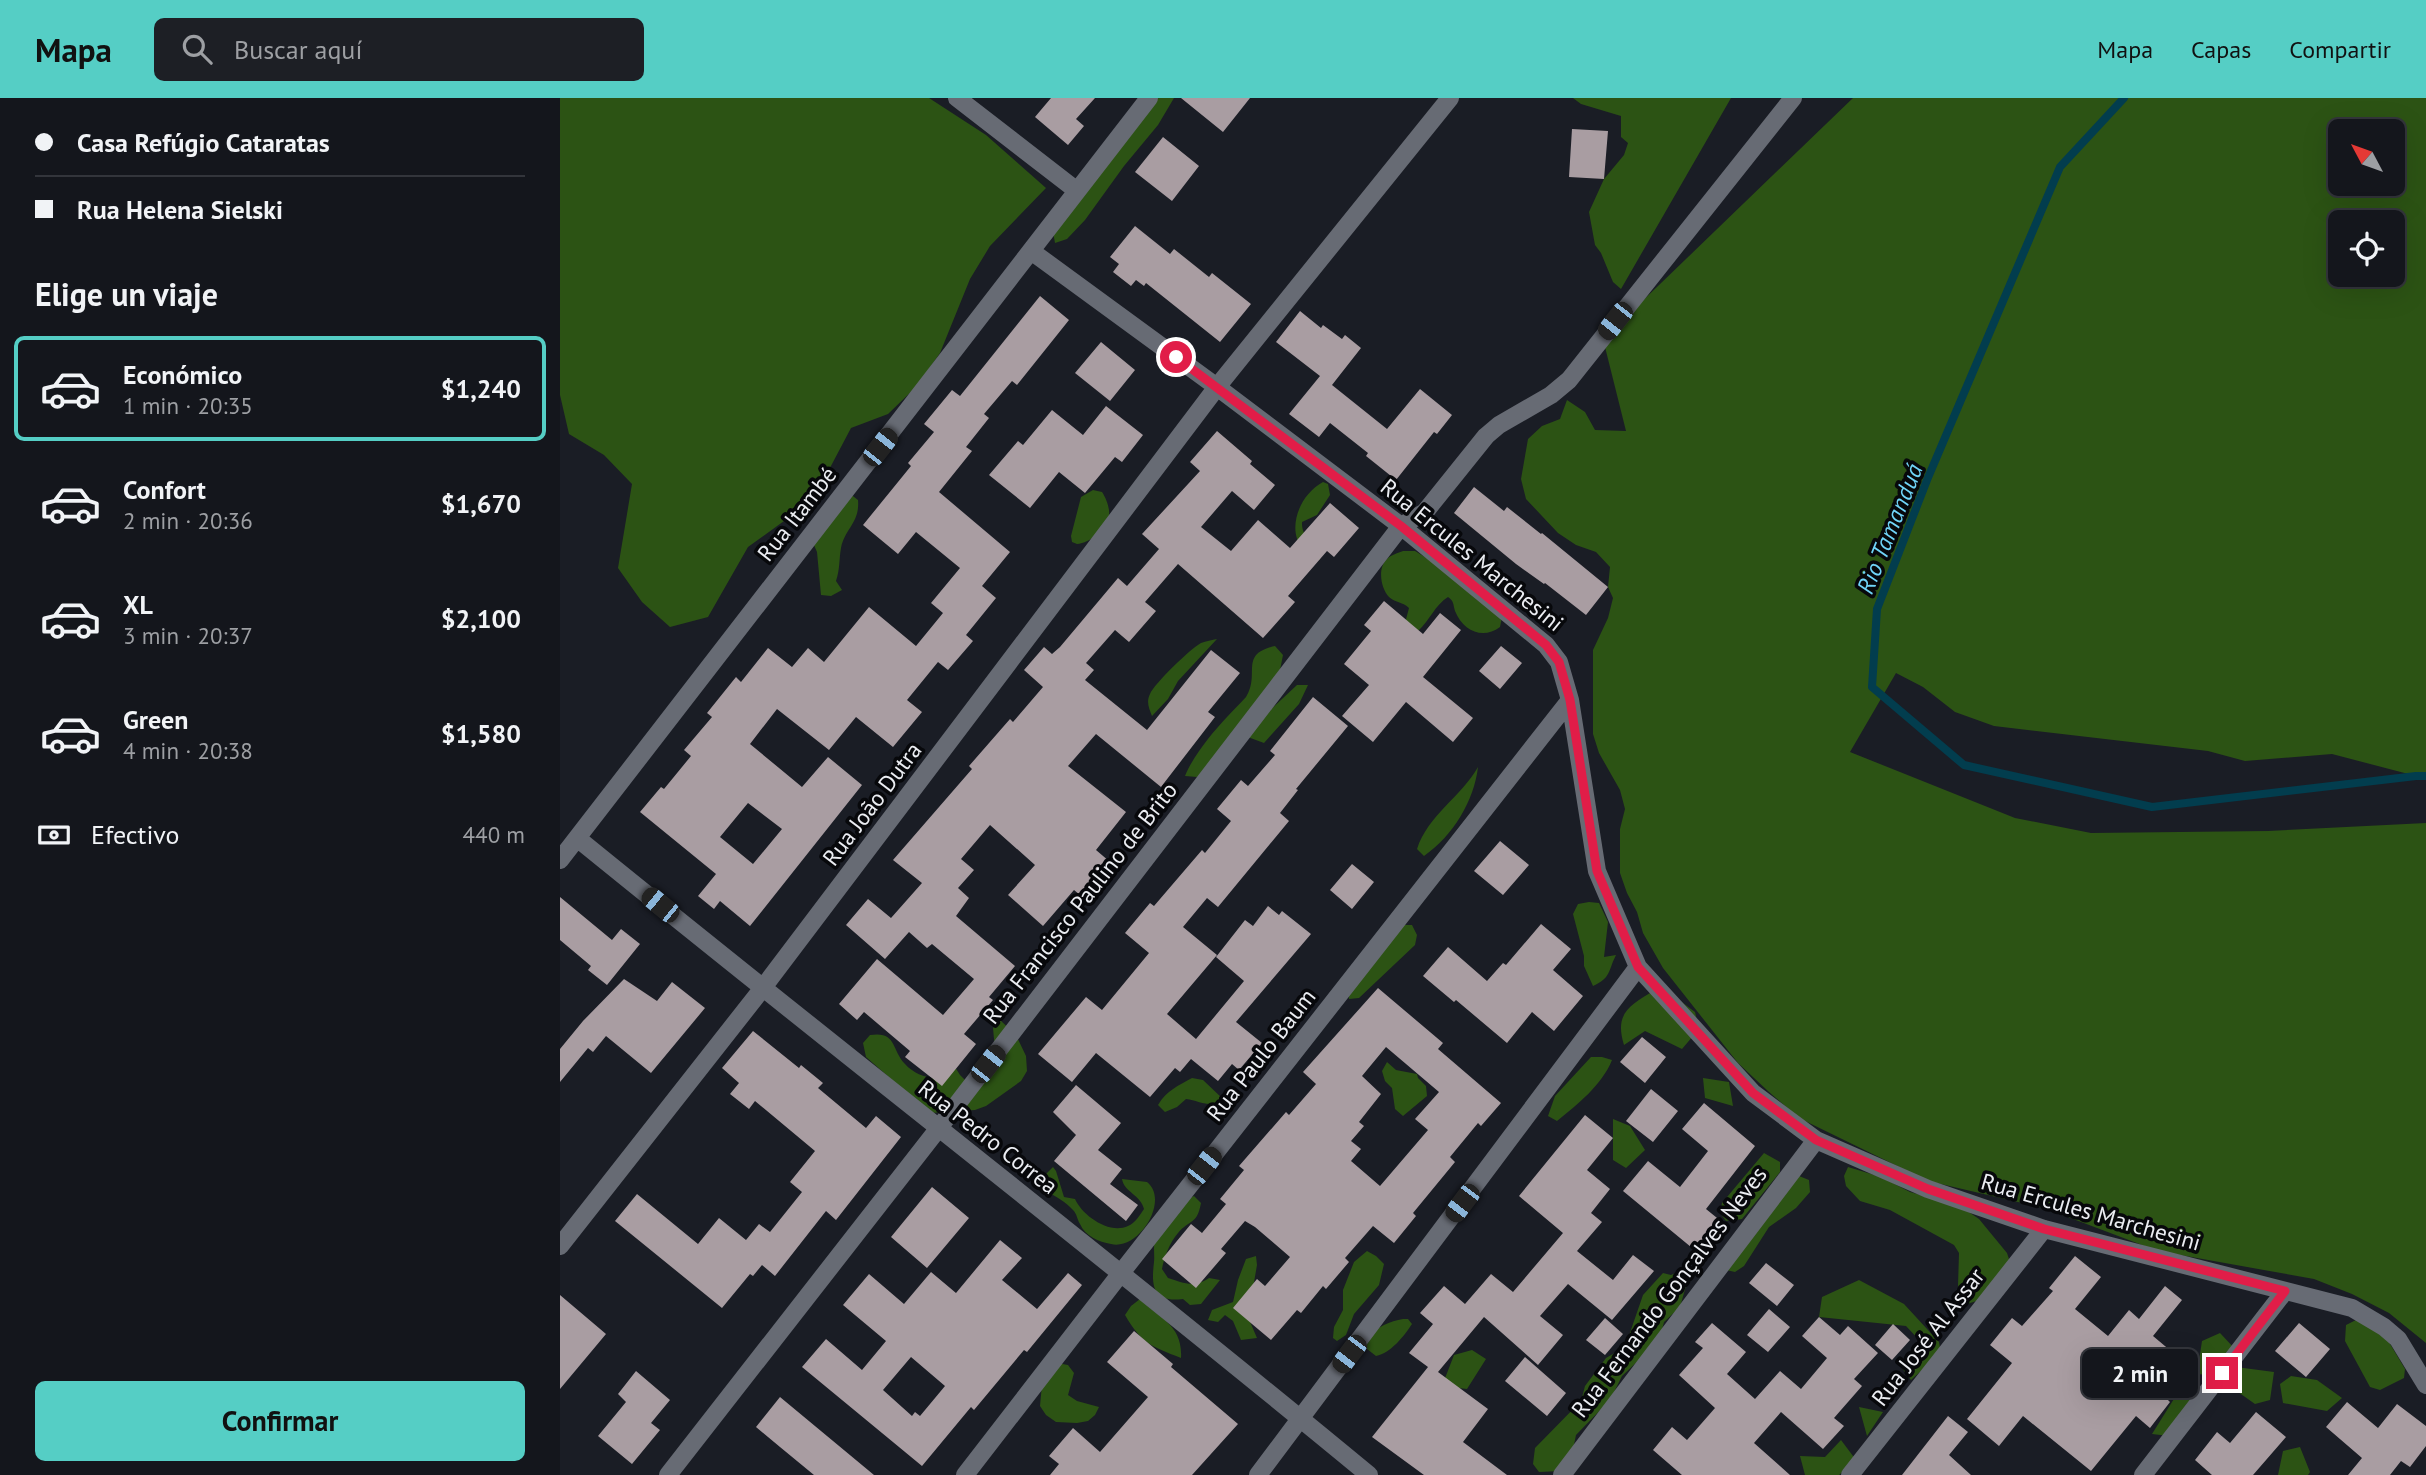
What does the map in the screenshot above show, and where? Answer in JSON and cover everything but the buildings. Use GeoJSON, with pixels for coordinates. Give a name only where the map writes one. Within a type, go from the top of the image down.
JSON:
{"type":"FeatureCollection","features":[{"type":"Feature","properties":{"kind":"street"},"geometry":{"type":"LineString","coordinates":[[957,98],[1076,190]]}},
{"type":"Feature","properties":{"kind":"street","name":"Rua Itambé"},"geometry":{"type":"LineString","coordinates":[[560,860],[1149,98]]}},
{"type":"Feature","properties":{"kind":"street","name":"Rua João Dutra"},"geometry":{"type":"LineString","coordinates":[[560,1246],[762,989],[1217,387],[1450,98]]}},
{"type":"Feature","properties":{"kind":"street","name":"Rua Francisco Paulino de Brito"},"geometry":{"type":"LineString","coordinates":[[668,1475],[938,1129],[1401,526],[1425,512],[1486,436],[1499,425],[1551,395],[1569,380],[1793,98]]}},
{"type":"Feature","properties":{"kind":"street","name":"Rua Ercules Marchesini"},"geometry":{"type":"LineString","coordinates":[[1031,251],[1401,526],[1546,645],[1559,662],[1570,700],[1597,871],[1638,967],[1753,1093],[1816,1140],[1928,1189],[2044,1229],[2352,1308],[2384,1327],[2398,1339],[2426,1385]]}},
{"type":"Feature","properties":{"kind":"street","name":"Rua Paulo Baum"},"geometry":{"type":"LineString","coordinates":[[965,1475],[1570,700]]}},
{"type":"Feature","properties":{"kind":"street","name":"Rua Pedro Correa"},"geometry":{"type":"LineString","coordinates":[[577,838],[1369,1475]]}},
{"type":"Feature","properties":{"kind":"street"},"geometry":{"type":"LineString","coordinates":[[1258,1475],[1638,967]]}},
{"type":"Feature","properties":{"kind":"street","name":"Rua Fernando Gonçalves Neves"},"geometry":{"type":"LineString","coordinates":[[1562,1475],[1816,1140]]}},
{"type":"Feature","properties":{"kind":"street","name":"Rua José Al Assar"},"geometry":{"type":"LineString","coordinates":[[1850,1475],[2044,1229]]}},
{"type":"Feature","properties":{"kind":"street"},"geometry":{"type":"LineString","coordinates":[[2143,1475],[2285,1291]]}},
{"type":"Feature","properties":{"kind":"green space"},"geometry":{"type":"Polygon","coordinates":[[[560,98],[929,98],[986,135],[1046,188],[990,246],[970,279],[940,353],[917,386],[888,414],[851,428],[813,500],[748,547],[708,617],[670,627],[642,602],[618,568],[632,484],[604,455],[569,434],[560,395],[560,98]]]}},
{"type":"Feature","properties":{"kind":"green space"},"geometry":{"type":"Polygon","coordinates":[[[1153,98],[1174,98],[1158,125],[1085,220],[1067,239],[1055,243],[1053,232],[1153,98]]]}},
{"type":"Feature","properties":{"kind":"green space"},"geometry":{"type":"Polygon","coordinates":[[[1573,98],[1731,98],[1621,289],[1613,282],[1595,245],[1589,212],[1604,179],[1624,155],[1628,143],[1621,137],[1621,116],[1581,104],[1573,98]]]}},
{"type":"Feature","properties":{"kind":"green space"},"geometry":{"type":"Polygon","coordinates":[[[1853,98],[2426,98],[2426,776],[2416,776],[2332,754],[2245,761],[2208,751],[1994,726],[1955,712],[1923,687],[1896,673],[1850,752],[2015,818],[2091,833],[2268,831],[2426,823],[2426,1343],[2389,1313],[2314,1279],[2158,1251],[2044,1208],[1928,1181],[1799,1118],[1738,1063],[1663,968],[1643,933],[1620,873],[1620,829],[1625,809],[1620,790],[1599,753],[1593,734],[1593,650],[1608,618],[1613,598],[1608,587],[1610,567],[1596,552],[1576,545],[1558,533],[1526,499],[1521,479],[1528,439],[1542,426],[1560,419],[1567,400],[1585,412],[1595,430],[1626,431],[1603,339],[1853,98]]]}},
{"type":"Feature","properties":{"kind":"green space"},"geometry":{"type":"Polygon","coordinates":[[[1323,482],[1328,484],[1330,495],[1317,515],[1302,522],[1304,533],[1320,560],[1308,554],[1300,545],[1296,522],[1304,499],[1323,482]]]}},
{"type":"Feature","properties":{"kind":"green space"},"geometry":{"type":"Polygon","coordinates":[[[1093,490],[1102,492],[1105,497],[1109,509],[1108,520],[1097,534],[1077,544],[1072,542],[1071,536],[1081,497],[1093,490]]]}},
{"type":"Feature","properties":{"kind":"green space"},"geometry":{"type":"Polygon","coordinates":[[[849,493],[858,500],[858,508],[841,548],[836,581],[842,590],[831,596],[821,595],[817,552],[813,543],[849,493]]]}},
{"type":"Feature","properties":{"kind":"green space"},"geometry":{"type":"Polygon","coordinates":[[[1403,551],[1415,551],[1468,583],[1477,600],[1490,605],[1502,617],[1500,627],[1487,633],[1468,628],[1459,618],[1448,597],[1418,631],[1404,627],[1409,608],[1389,597],[1382,584],[1381,573],[1387,559],[1403,551]]]}},
{"type":"Feature","properties":{"kind":"green space"},"geometry":{"type":"Polygon","coordinates":[[[1217,639],[1178,681],[1168,699],[1152,716],[1148,700],[1158,683],[1196,647],[1203,642],[1217,639]]]}},
{"type":"Feature","properties":{"kind":"green space"},"geometry":{"type":"Polygon","coordinates":[[[1275,646],[1283,655],[1279,675],[1264,716],[1297,685],[1308,685],[1299,704],[1264,743],[1245,736],[1197,777],[1185,776],[1203,745],[1246,697],[1257,654],[1275,646]]]}},
{"type":"Feature","properties":{"kind":"green space"},"geometry":{"type":"Polygon","coordinates":[[[1478,767],[1472,792],[1460,817],[1444,838],[1424,856],[1417,849],[1422,837],[1478,767]]]}},
{"type":"Feature","properties":{"kind":"green space"},"geometry":{"type":"Polygon","coordinates":[[[1599,903],[1608,922],[1604,957],[1616,955],[1606,977],[1593,986],[1584,966],[1573,914],[1578,904],[1599,903]]]}},
{"type":"Feature","properties":{"kind":"green space"},"geometry":{"type":"Polygon","coordinates":[[[1397,925],[1412,925],[1417,935],[1415,945],[1359,998],[1349,999],[1348,989],[1397,925]]]}},
{"type":"Feature","properties":{"kind":"green space"},"geometry":{"type":"Polygon","coordinates":[[[1655,990],[1667,991],[1695,1012],[1699,1029],[1682,1049],[1645,1031],[1624,1045],[1621,1025],[1626,1011],[1655,990]]]}},
{"type":"Feature","properties":{"kind":"green space"},"geometry":{"type":"Polygon","coordinates":[[[1000,1020],[1016,1035],[1026,1056],[1027,1071],[1021,1081],[986,1106],[975,1110],[930,1113],[866,1057],[863,1043],[870,1035],[879,1034],[889,1038],[905,1064],[915,1072],[936,1079],[955,1067],[968,1083],[995,1050],[993,1028],[1000,1020]]]}},
{"type":"Feature","properties":{"kind":"green space"},"geometry":{"type":"Polygon","coordinates":[[[1591,1057],[1612,1060],[1595,1086],[1573,1108],[1557,1121],[1548,1116],[1555,1096],[1591,1057]]]}},
{"type":"Feature","properties":{"kind":"green space"},"geometry":{"type":"Polygon","coordinates":[[[1387,1062],[1396,1070],[1417,1074],[1426,1086],[1427,1096],[1403,1116],[1395,1109],[1392,1088],[1385,1081],[1382,1071],[1387,1062]]]}},
{"type":"Feature","properties":{"kind":"green space"},"geometry":{"type":"Polygon","coordinates":[[[1192,1078],[1203,1080],[1223,1099],[1209,1104],[1186,1099],[1165,1112],[1158,1105],[1169,1092],[1192,1078]]]}},
{"type":"Feature","properties":{"kind":"green space"},"geometry":{"type":"Polygon","coordinates":[[[1703,1078],[1729,1082],[1733,1106],[1705,1098],[1703,1078]]]}},
{"type":"Feature","properties":{"kind":"green space"},"geometry":{"type":"Polygon","coordinates":[[[1613,1119],[1630,1126],[1645,1150],[1626,1168],[1613,1160],[1613,1119]]]}},
{"type":"Feature","properties":{"kind":"green space"},"geometry":{"type":"Polygon","coordinates":[[[1764,1153],[1780,1162],[1780,1172],[1742,1219],[1726,1221],[1720,1213],[1722,1203],[1764,1153]]]}},
{"type":"Feature","properties":{"kind":"green space"},"geometry":{"type":"Polygon","coordinates":[[[1053,1167],[1064,1197],[1075,1199],[1090,1217],[1113,1228],[1131,1225],[1144,1209],[1122,1179],[1147,1182],[1153,1190],[1155,1200],[1148,1222],[1132,1240],[1122,1244],[1106,1243],[1093,1238],[1082,1228],[1070,1207],[1047,1191],[1045,1175],[1053,1167]]]}},
{"type":"Feature","properties":{"kind":"green space"},"geometry":{"type":"Polygon","coordinates":[[[1848,1167],[1881,1177],[1910,1192],[1960,1206],[1979,1219],[2007,1253],[2010,1262],[1986,1298],[1967,1304],[1958,1286],[1959,1253],[1954,1245],[1890,1210],[1860,1201],[1846,1186],[1844,1176],[1848,1167]]]}},
{"type":"Feature","properties":{"kind":"green space"},"geometry":{"type":"Polygon","coordinates":[[[1799,1176],[1809,1180],[1810,1192],[1796,1208],[1769,1227],[1744,1266],[1735,1272],[1726,1270],[1799,1176]]]}},
{"type":"Feature","properties":{"kind":"green space"},"geometry":{"type":"Polygon","coordinates":[[[1194,1196],[1201,1203],[1197,1215],[1172,1241],[1162,1269],[1168,1278],[1184,1283],[1198,1283],[1209,1278],[1220,1280],[1201,1304],[1190,1305],[1183,1299],[1173,1300],[1160,1296],[1154,1286],[1153,1271],[1155,1238],[1168,1218],[1194,1196]]]}},
{"type":"Feature","properties":{"kind":"green space"},"geometry":{"type":"Polygon","coordinates":[[[1367,1251],[1384,1264],[1379,1285],[1354,1314],[1346,1335],[1337,1341],[1333,1338],[1334,1327],[1343,1310],[1343,1290],[1354,1262],[1367,1251]]]}},
{"type":"Feature","properties":{"kind":"green space"},"geometry":{"type":"Polygon","coordinates":[[[1256,1256],[1257,1265],[1248,1317],[1257,1338],[1241,1340],[1233,1321],[1225,1315],[1218,1322],[1208,1320],[1212,1310],[1233,1302],[1246,1259],[1256,1256]]]}},
{"type":"Feature","properties":{"kind":"green space"},"geometry":{"type":"Polygon","coordinates":[[[1686,1268],[1690,1272],[1680,1307],[1664,1322],[1659,1341],[1622,1376],[1610,1400],[1576,1435],[1571,1459],[1561,1471],[1539,1472],[1533,1464],[1535,1448],[1581,1401],[1585,1386],[1606,1358],[1625,1347],[1643,1295],[1663,1273],[1671,1275],[1686,1268]]]}},
{"type":"Feature","properties":{"kind":"green space"},"geometry":{"type":"Polygon","coordinates":[[[1859,1280],[1904,1304],[1939,1342],[1941,1353],[1911,1380],[1902,1368],[1920,1341],[1906,1326],[1819,1317],[1822,1297],[1859,1280]]]}},
{"type":"Feature","properties":{"kind":"green space"},"geometry":{"type":"Polygon","coordinates":[[[1140,1299],[1174,1330],[1181,1347],[1181,1358],[1148,1343],[1131,1325],[1125,1315],[1140,1299]]]}},
{"type":"Feature","properties":{"kind":"green space"},"geometry":{"type":"Polygon","coordinates":[[[2360,1318],[2380,1327],[2405,1369],[2404,1378],[2380,1390],[2370,1387],[2345,1341],[2346,1325],[2360,1318]]]}},
{"type":"Feature","properties":{"kind":"green space"},"geometry":{"type":"Polygon","coordinates":[[[1408,1319],[1412,1324],[1392,1348],[1376,1356],[1367,1349],[1370,1340],[1368,1337],[1372,1333],[1384,1325],[1408,1319]]]}},
{"type":"Feature","properties":{"kind":"green space"},"geometry":{"type":"Polygon","coordinates":[[[2220,1333],[2235,1349],[2218,1376],[2197,1374],[2202,1341],[2220,1333]]]}},
{"type":"Feature","properties":{"kind":"green space"},"geometry":{"type":"Polygon","coordinates":[[[1472,1350],[1486,1359],[1467,1389],[1442,1386],[1454,1355],[1472,1350]]]}},
{"type":"Feature","properties":{"kind":"green space"},"geometry":{"type":"Polygon","coordinates":[[[1057,1363],[1068,1365],[1074,1373],[1068,1395],[1077,1401],[1099,1407],[1088,1421],[1056,1422],[1046,1415],[1040,1406],[1042,1384],[1057,1363]]]}},
{"type":"Feature","properties":{"kind":"green space"},"geometry":{"type":"Polygon","coordinates":[[[2236,1367],[2274,1372],[2270,1400],[2255,1404],[2238,1392],[2236,1367]]]}},
{"type":"Feature","properties":{"kind":"green space"},"geometry":{"type":"Polygon","coordinates":[[[2291,1376],[2317,1380],[2342,1398],[2327,1411],[2283,1403],[2280,1384],[2291,1376]]]}},
{"type":"Feature","properties":{"kind":"green space"},"geometry":{"type":"Polygon","coordinates":[[[2182,1386],[2197,1389],[2190,1410],[2169,1436],[2152,1434],[2182,1386]]]}},
{"type":"Feature","properties":{"kind":"green space"},"geometry":{"type":"Polygon","coordinates":[[[1859,1407],[1883,1412],[1867,1436],[1859,1407]]]}},
{"type":"Feature","properties":{"kind":"green space"},"geometry":{"type":"Polygon","coordinates":[[[1841,1440],[1856,1460],[1839,1475],[1805,1475],[1800,1456],[1825,1457],[1841,1440]]]}},
{"type":"Feature","properties":{"kind":"green space"},"geometry":{"type":"Polygon","coordinates":[[[2300,1447],[2310,1472],[2308,1475],[2278,1475],[2283,1451],[2300,1447]]]}},
{"type":"Feature","properties":{"kind":"waterway","name":"Rio Tamanduá"},"geometry":{"type":"LineString","coordinates":[[2124,98],[2060,167],[1927,480],[1877,609],[1872,687],[1964,765],[2152,807],[2426,776]]}},
{"type":"Feature","properties":{"kind":"route"},"geometry":{"type":"LineString","coordinates":[[1176,357],[1401,526],[1546,645],[1559,662],[1570,700],[1597,871],[1638,967],[1753,1093],[1816,1140],[1928,1189],[2044,1229],[2285,1291],[2222,1373]]}}]}
